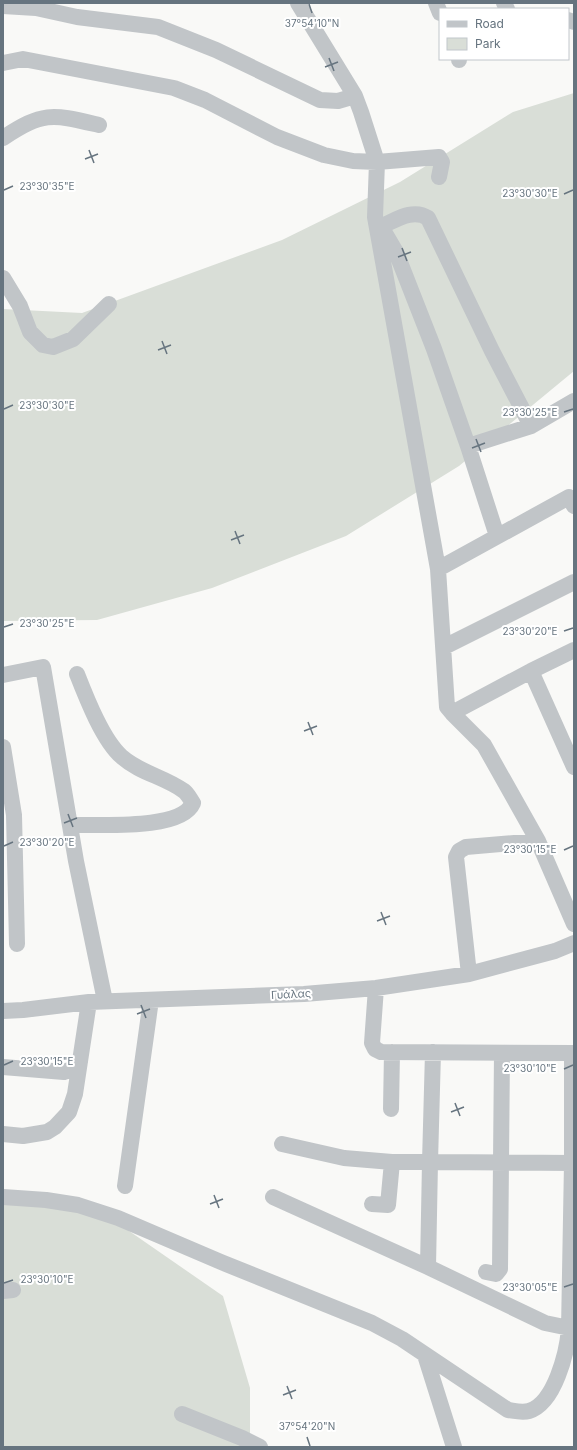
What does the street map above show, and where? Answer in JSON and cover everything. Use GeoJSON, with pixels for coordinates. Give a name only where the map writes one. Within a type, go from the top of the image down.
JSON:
{"type":"FeatureCollection","features":[{"type":"Feature","properties":{"kind":"street"},"geometry":{"type":"LineString","coordinates":[[298,3],[355,96],[377,162],[378,221],[438,569],[444,647],[445,698],[447,707],[484,745],[538,841],[574,924]]}},
{"type":"Feature","properties":{"kind":"street"},"geometry":{"type":"LineString","coordinates":[[3,6],[36,8],[77,17],[158,27],[230,57],[320,100],[338,101],[355,96]]}},
{"type":"Feature","properties":{"kind":"street"},"geometry":{"type":"LineString","coordinates":[[3,63],[23,59],[174,88],[205,100],[277,137],[324,154],[353,161],[377,162],[439,157],[442,162],[439,177]]}},
{"type":"Feature","properties":{"kind":"street"},"geometry":{"type":"LineString","coordinates":[[3,138],[27,123],[42,117],[58,116],[99,125]]}},
{"type":"Feature","properties":{"kind":"street"},"geometry":{"type":"LineString","coordinates":[[378,221],[412,213],[421,213],[428,218],[502,371],[531,426]]}},
{"type":"Feature","properties":{"kind":"street"},"geometry":{"type":"LineString","coordinates":[[378,221],[396,252],[434,349],[468,446],[497,536]]}},
{"type":"Feature","properties":{"kind":"street"},"geometry":{"type":"LineString","coordinates":[[3,278],[20,306],[30,332],[43,345],[53,347],[73,339],[109,304]]}},
{"type":"Feature","properties":{"kind":"street"},"geometry":{"type":"LineString","coordinates":[[468,446],[531,426],[574,401]]}},
{"type":"Feature","properties":{"kind":"street"},"geometry":{"type":"LineString","coordinates":[[438,569],[572,497]]}},
{"type":"Feature","properties":{"kind":"street"},"geometry":{"type":"LineString","coordinates":[[444,647],[574,582]]}},
{"type":"Feature","properties":{"kind":"street"},"geometry":{"type":"LineString","coordinates":[[452,713],[574,650]]}},
{"type":"Feature","properties":{"kind":"street"},"geometry":{"type":"LineString","coordinates":[[3,675],[43,667],[70,824],[105,1002]]}},
{"type":"Feature","properties":{"kind":"street"},"geometry":{"type":"LineString","coordinates":[[531,671],[574,767]]}},
{"type":"Feature","properties":{"kind":"street"},"geometry":{"type":"LineString","coordinates":[[70,824],[159,822],[181,815],[190,810],[193,803],[185,791],[151,775],[122,757],[111,744],[88,701],[77,674]]}},
{"type":"Feature","properties":{"kind":"street"},"geometry":{"type":"LineString","coordinates":[[3,747],[14,815],[10,892],[17,944]]}},
{"type":"Feature","properties":{"kind":"street"},"geometry":{"type":"LineString","coordinates":[[469,974],[456,858],[459,851],[466,847],[538,841]]}},
{"type":"Feature","properties":{"kind":"street","name":"Γυάλας"},"geometry":{"type":"LineString","coordinates":[[3,1011],[89,1002],[304,994],[376,988],[469,974],[554,951],[574,943]]}},
{"type":"Feature","properties":{"kind":"street"},"geometry":{"type":"LineString","coordinates":[[3,1197],[46,1200],[78,1205],[118,1218],[221,1262],[372,1323],[402,1340],[508,1410],[522,1412],[531,1410],[542,1403],[557,1379],[572,1329],[573,1053],[381,1052],[375,1049],[372,1043],[376,988]]}},
{"type":"Feature","properties":{"kind":"street"},"geometry":{"type":"LineString","coordinates":[[125,1186],[151,1000]]}},
{"type":"Feature","properties":{"kind":"street"},"geometry":{"type":"LineString","coordinates":[[3,1134],[23,1136],[37,1134],[55,1127],[69,1112],[75,1094],[89,1002]]}},
{"type":"Feature","properties":{"kind":"street"},"geometry":{"type":"LineString","coordinates":[[391,1109],[392,1052]]}},
{"type":"Feature","properties":{"kind":"street"},"geometry":{"type":"LineString","coordinates":[[428,1267],[433,1052]]}},
{"type":"Feature","properties":{"kind":"street"},"geometry":{"type":"LineString","coordinates":[[486,1272],[496,1274],[500,1269],[502,1053]]}},
{"type":"Feature","properties":{"kind":"street"},"geometry":{"type":"LineString","coordinates":[[3,1067],[64,1072],[72,1069],[80,1062]]}},
{"type":"Feature","properties":{"kind":"street"},"geometry":{"type":"LineString","coordinates":[[282,1144],[344,1158],[392,1162],[573,1163]]}},
{"type":"Feature","properties":{"kind":"street"},"geometry":{"type":"LineString","coordinates":[[372,1204],[388,1205],[392,1162]]}},
{"type":"Feature","properties":{"kind":"street"},"geometry":{"type":"LineString","coordinates":[[273,1196],[428,1267],[545,1323],[572,1329]]}},
{"type":"Feature","properties":{"kind":"street"},"geometry":{"type":"LineString","coordinates":[[425,1355],[454,1447]]}},
{"type":"Feature","properties":{"kind":"street"},"geometry":{"type":"LineString","coordinates":[[182,1414],[242,1438],[260,1447]]}},
{"type":"Feature","properties":{"kind":"green space"},"geometry":{"type":"Polygon","coordinates":[[[574,93],[574,371],[459,466],[346,536],[212,588],[97,620],[3,621],[3,309],[82,313],[282,240],[400,182],[513,112],[574,93]]]}},
{"type":"Feature","properties":{"kind":"green space"},"geometry":{"type":"Polygon","coordinates":[[[3,1199],[106,1215],[223,1296],[250,1388],[250,1447],[3,1447],[3,1199]]]}}]}
